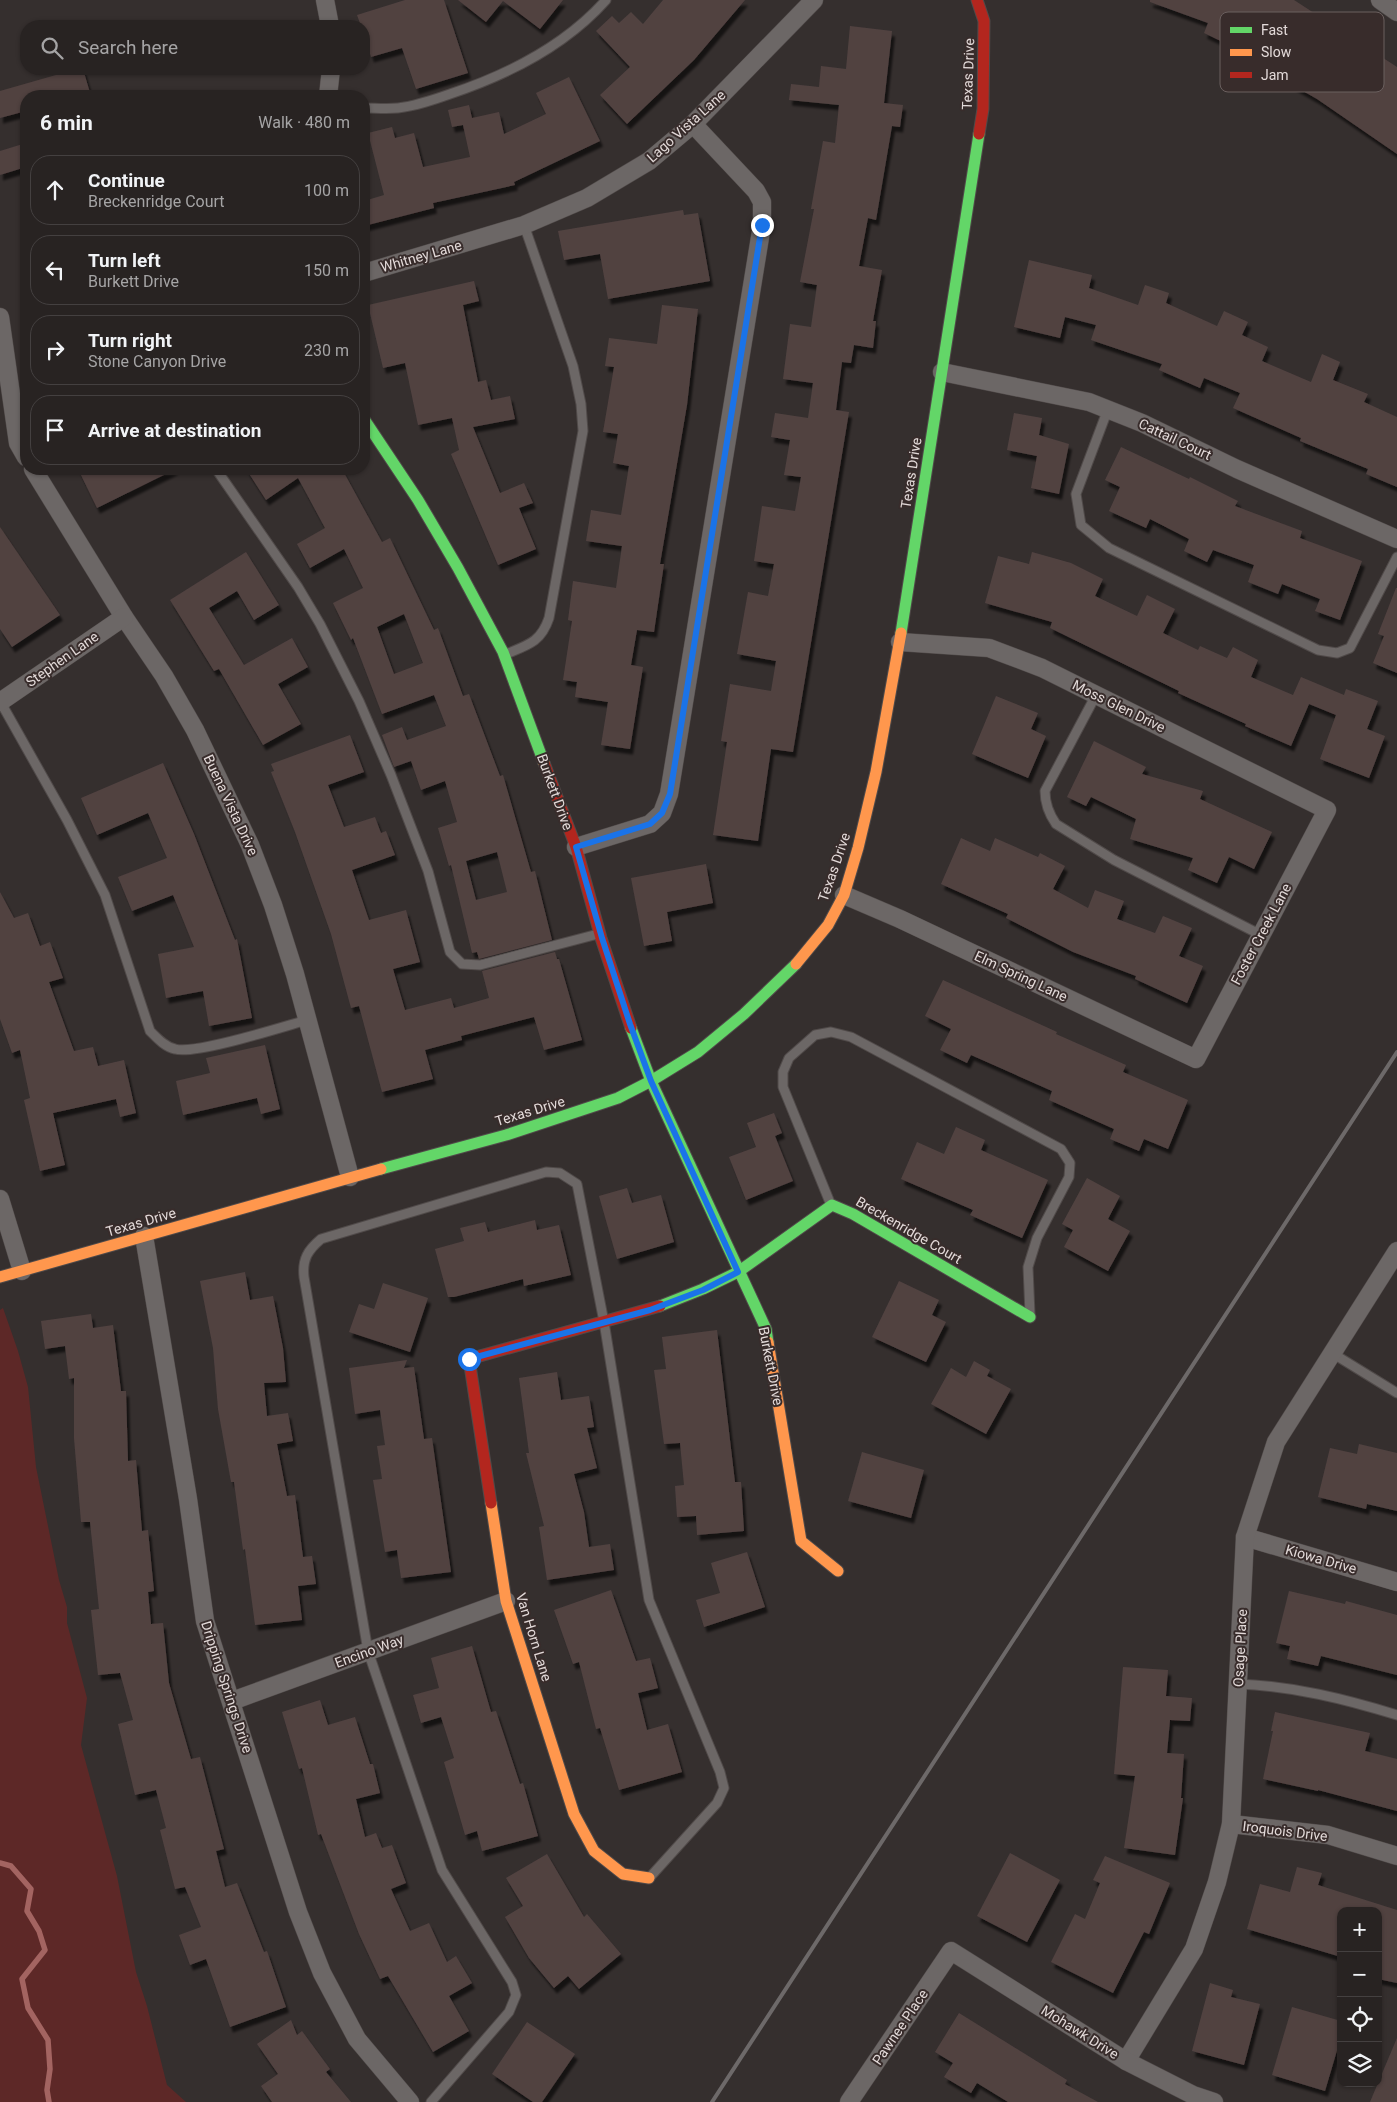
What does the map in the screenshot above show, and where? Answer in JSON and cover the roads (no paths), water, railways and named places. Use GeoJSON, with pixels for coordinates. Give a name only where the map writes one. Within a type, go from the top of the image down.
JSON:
{"type":"FeatureCollection","features":[{"type":"Feature","properties":{"kind":"street"},"geometry":{"type":"LineString","coordinates":[[325,0],[329,20]]}},
{"type":"Feature","properties":{"kind":"street","name":"Lago Vista Lane"},"geometry":{"type":"LineString","coordinates":[[478,240],[524,225],[595,194],[649,161],[692,124],[814,0]]}},
{"type":"Feature","properties":{"kind":"street","name":"Texas Drive"},"geometry":{"type":"LineString","coordinates":[[0,1277],[350,1177],[506,1135],[618,1098],[651,1081],[698,1052],[789,973],[828,925],[844,895],[858,848],[876,772],[900,642],[983,109],[984,21],[977,0]]}},
{"type":"Feature","properties":{"kind":"street"},"geometry":{"type":"LineString","coordinates":[[1380,0],[1397,12]]}},
{"type":"Feature","properties":{"kind":"street"},"geometry":{"type":"LineString","coordinates":[[329,90],[330,75]]}},
{"type":"Feature","properties":{"kind":"street"},"geometry":{"type":"LineString","coordinates":[[576,847],[650,824],[662,813],[670,794],[720,487],[762,225],[762,202],[756,191],[692,124]]}},
{"type":"Feature","properties":{"kind":"street","name":"Whitney Lane"},"geometry":{"type":"LineString","coordinates":[[370,271],[478,240]]}},
{"type":"Feature","properties":{"kind":"street"},"geometry":{"type":"LineString","coordinates":[[0,317],[20,446]]}},
{"type":"Feature","properties":{"kind":"street","name":"Cattail Court"},"geometry":{"type":"LineString","coordinates":[[942,372],[1089,402],[1142,423],[1237,469],[1397,539]]}},
{"type":"Feature","properties":{"kind":"street","name":"Burkett Drive"},"geometry":{"type":"LineString","coordinates":[[370,428],[418,500],[458,568],[504,655],[576,847],[600,934],[651,1081],[738,1272],[766,1328],[801,1540],[838,1571]]}},
{"type":"Feature","properties":{"kind":"street","name":"Buena Vista Drive"},"geometry":{"type":"LineString","coordinates":[[38,475],[124,617],[164,676],[195,730],[250,845],[273,905],[350,1177]]}},
{"type":"Feature","properties":{"kind":"street","name":"Stephen Lane"},"geometry":{"type":"LineString","coordinates":[[0,702],[124,617]]}},
{"type":"Feature","properties":{"kind":"street","name":"Moss Glen Drive"},"geometry":{"type":"LineString","coordinates":[[900,642],[989,648],[1042,668],[1327,810]]}},
{"type":"Feature","properties":{"kind":"street","name":"Foster Creek Lane"},"geometry":{"type":"LineString","coordinates":[[1196,1059],[1327,810]]}},
{"type":"Feature","properties":{"kind":"street","name":"Elm Spring Lane"},"geometry":{"type":"LineString","coordinates":[[844,895],[900,918],[1196,1059]]}},
{"type":"Feature","properties":{"kind":"street"},"geometry":{"type":"LineString","coordinates":[[0,1199],[22,1271]]}},
{"type":"Feature","properties":{"kind":"street"},"geometry":{"type":"LineString","coordinates":[[604,1322],[650,1310],[703,1290],[738,1272],[832,1205]]}},
{"type":"Feature","properties":{"kind":"street","name":"Breckenridge Court"},"geometry":{"type":"LineString","coordinates":[[832,1205],[853,1214],[1030,1316]]}},
{"type":"Feature","properties":{"kind":"street","name":"Dripping Springs Drive"},"geometry":{"type":"LineString","coordinates":[[144,1236],[188,1499],[205,1622],[232,1701],[298,1912],[322,1973],[357,2039],[410,2102]]}},
{"type":"Feature","properties":{"kind":"street","name":"Osage Place"},"geometry":{"type":"LineString","coordinates":[[1126,2061],[1194,1949],[1217,1882],[1231,1824],[1246,1537],[1276,1442],[1397,1251]]}},
{"type":"Feature","properties":{"kind":"street","name":"Van Horn Lane"},"geometry":{"type":"LineString","coordinates":[[604,1322],[469,1359],[506,1601],[574,1814],[594,1851],[623,1874],[649,1878]]}},
{"type":"Feature","properties":{"kind":"street","name":"Kiowa Drive"},"geometry":{"type":"LineString","coordinates":[[1246,1537],[1397,1582]]}},
{"type":"Feature","properties":{"kind":"street","name":"Encino Way"},"geometry":{"type":"LineString","coordinates":[[232,1701],[506,1601]]}},
{"type":"Feature","properties":{"kind":"street","name":"Iroquois Drive"},"geometry":{"type":"LineString","coordinates":[[1231,1824],[1328,1835],[1397,1856]]}},
{"type":"Feature","properties":{"kind":"street","name":"Mohawk Drive"},"geometry":{"type":"LineString","coordinates":[[951,1951],[1126,2061],[1193,2095],[1214,2102]]}},
{"type":"Feature","properties":{"kind":"street","name":"Pawnee Place"},"geometry":{"type":"LineString","coordinates":[[849,2102],[951,1951]]}},
{"type":"Feature","properties":{"kind":"lane"},"geometry":{"type":"LineString","coordinates":[[370,108],[398,108],[427,102],[509,72],[577,26],[606,0]]}},
{"type":"Feature","properties":{"kind":"lane"},"geometry":{"type":"LineString","coordinates":[[504,655],[529,645],[539,637],[545,629],[549,618],[582,431],[581,404],[576,374],[524,225]]}},
{"type":"Feature","properties":{"kind":"lane"},"geometry":{"type":"LineString","coordinates":[[1108,409],[1076,494],[1081,525],[1109,548],[1318,650],[1336,653],[1350,648],[1397,557]]}},
{"type":"Feature","properties":{"kind":"lane"},"geometry":{"type":"LineString","coordinates":[[220,475],[298,587],[320,624],[359,701],[391,775],[428,871],[450,952],[462,964],[480,965],[600,934]]}},
{"type":"Feature","properties":{"kind":"lane"},"geometry":{"type":"LineString","coordinates":[[1096,695],[1045,792],[1045,801],[1050,816],[1056,824],[1114,860],[1261,935]]}},
{"type":"Feature","properties":{"kind":"lane"},"geometry":{"type":"LineString","coordinates":[[0,702],[67,820],[105,895],[150,1032],[159,1041],[175,1050],[197,1050],[307,1020]]}},
{"type":"Feature","properties":{"kind":"lane"},"geometry":{"type":"LineString","coordinates":[[832,1205],[782,1087],[783,1072],[788,1058],[815,1035],[831,1032],[851,1037],[1061,1148],[1070,1162],[1069,1177],[1037,1238],[1028,1267],[1030,1316]]}},
{"type":"Feature","properties":{"kind":"lane"},"geometry":{"type":"LineString","coordinates":[[430,2102],[509,2012],[516,1995],[512,1982],[442,1870],[368,1651],[304,1277],[303,1264],[310,1249],[321,1239],[546,1172],[560,1173],[577,1184],[604,1322],[650,1600],[720,1772],[724,1788],[717,1803],[649,1878]]}},
{"type":"Feature","properties":{"kind":"lane"},"geometry":{"type":"LineString","coordinates":[[1332,1353],[1397,1392]]}},
{"type":"Feature","properties":{"kind":"lane"},"geometry":{"type":"LineString","coordinates":[[1238,1684],[1264,1685],[1319,1694],[1397,1716]]}},
{"type":"Feature","properties":{"kind":"waterway"},"geometry":{"type":"LineString","coordinates":[[0,1863],[11,1866],[31,1889],[27,1911],[39,1931],[45,1950],[22,1979],[28,2008],[48,2040],[50,2069],[47,2090],[49,2102]]}},
{"type":"Feature","properties":{"kind":"railway"},"geometry":{"type":"LineString","coordinates":[[712,2102],[1397,1052]]}}]}
